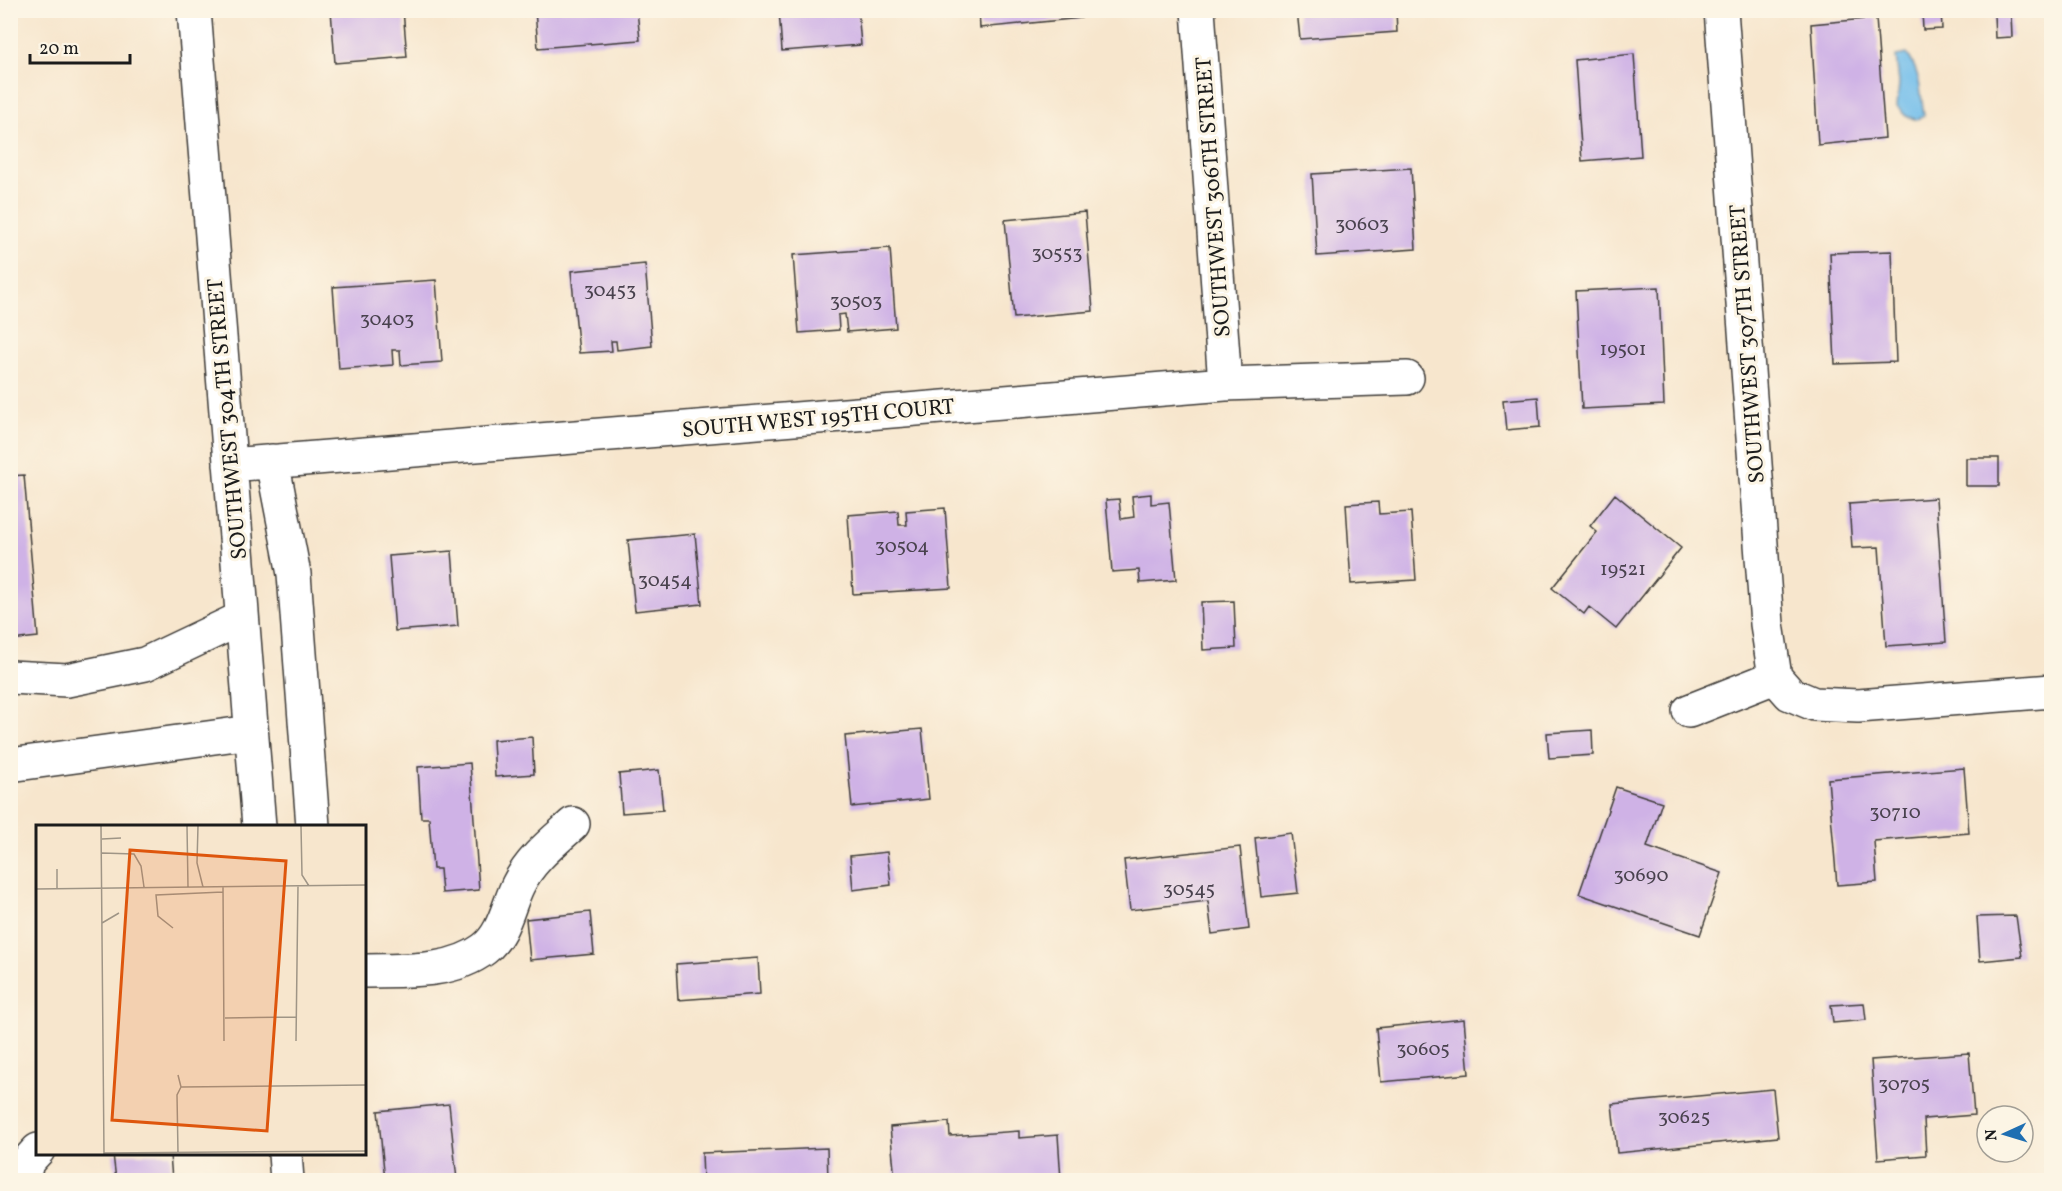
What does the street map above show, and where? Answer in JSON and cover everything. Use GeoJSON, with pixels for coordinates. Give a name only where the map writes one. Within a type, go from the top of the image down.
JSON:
{"type":"FeatureCollection","features":[{"type":"Feature","properties":{"kind":"street","name":"SOUTHWEST 304TH STREET"},"geometry":{"type":"LineString","coordinates":[[194,10],[259,825]]}},
{"type":"Feature","properties":{"kind":"street","name":"SOUTHWEST 306TH STREET"},"geometry":{"type":"LineString","coordinates":[[1198,10],[1225,384]]}},
{"type":"Feature","properties":{"kind":"street","name":"SOUTHWEST 307TH STREET"},"geometry":{"type":"LineString","coordinates":[[1721,10],[1767,624],[1775,676]]}},
{"type":"Feature","properties":{"kind":"street","name":"SOUTH WEST 195TH COURT"},"geometry":{"type":"LineString","coordinates":[[230,465],[1225,384],[1407,378]]}},
{"type":"Feature","properties":{"kind":"street"},"geometry":{"type":"LineString","coordinates":[[272,461],[294,574],[313,825]]}},
{"type":"Feature","properties":{"kind":"street"},"geometry":{"type":"LineString","coordinates":[[10,677],[67,680],[145,664],[242,618]]}},
{"type":"Feature","properties":{"kind":"street"},"geometry":{"type":"LineString","coordinates":[[1689,711],[1775,676],[1781,687],[1800,699],[1840,706],[2052,691]]}},
{"type":"Feature","properties":{"kind":"street"},"geometry":{"type":"LineString","coordinates":[[10,765],[251,732]]}},
{"type":"Feature","properties":{"kind":"street"},"geometry":{"type":"LineString","coordinates":[[366,971],[425,969],[453,963],[485,948],[506,918],[519,884],[540,853],[573,824]]}},
{"type":"Feature","properties":{"kind":"street"},"geometry":{"type":"LineString","coordinates":[[23,1180],[27,1161],[36,1152]]}},
{"type":"Feature","properties":{"kind":"street"},"geometry":{"type":"LineString","coordinates":[[285,1155],[287,1180]]}},
{"type":"Feature","properties":{"kind":"water"},"geometry":{"type":"Polygon","coordinates":[[[1907,54],[1915,68],[1921,91],[1924,115],[1917,120],[1906,116],[1897,107],[1899,83],[1896,56],[1907,54]]]}},
{"type":"Feature","properties":{"kind":"building"},"geometry":{"type":"Polygon","coordinates":[[[331,10],[403,10],[407,57],[335,63],[331,10]]]}},
{"type":"Feature","properties":{"kind":"building"},"geometry":{"type":"Polygon","coordinates":[[[535,10],[637,10],[640,40],[538,48],[535,10]]]}},
{"type":"Feature","properties":{"kind":"building"},"geometry":{"type":"Polygon","coordinates":[[[779,10],[858,10],[861,45],[782,51],[779,10]]]}},
{"type":"Feature","properties":{"kind":"building"},"geometry":{"type":"Polygon","coordinates":[[[979,10],[1080,10],[1081,18],[980,28],[979,10]]]}},
{"type":"Feature","properties":{"kind":"building"},"geometry":{"type":"Polygon","coordinates":[[[1297,10],[1396,10],[1397,32],[1300,39],[1297,10]]]}},
{"type":"Feature","properties":{"kind":"building"},"geometry":{"type":"Polygon","coordinates":[[[1922,10],[1941,10],[1942,29],[1923,30],[1922,10]]]}},
{"type":"Feature","properties":{"kind":"building"},"geometry":{"type":"Polygon","coordinates":[[[1994,14],[2011,14],[2012,37],[1995,38],[1994,14]]]}},
{"type":"Feature","properties":{"kind":"building"},"geometry":{"type":"Polygon","coordinates":[[[1876,18],[1885,138],[1818,145],[1811,24],[1876,18]]]}},
{"type":"Feature","properties":{"kind":"building"},"geometry":{"type":"Polygon","coordinates":[[[1634,54],[1641,156],[1582,161],[1575,60],[1634,54]]]}},
{"type":"Feature","properties":{"kind":"building"},"geometry":{"type":"Polygon","coordinates":[[[1411,168],[1416,249],[1317,256],[1312,174],[1411,168]]]}},
{"type":"Feature","properties":{"kind":"building"},"geometry":{"type":"Polygon","coordinates":[[[1085,212],[1093,311],[1014,318],[1005,220],[1085,212]]]}},
{"type":"Feature","properties":{"kind":"building"},"geometry":{"type":"Polygon","coordinates":[[[890,248],[896,328],[847,332],[845,314],[838,315],[839,330],[799,333],[793,255],[890,248]]]}},
{"type":"Feature","properties":{"kind":"building"},"geometry":{"type":"Polygon","coordinates":[[[1892,251],[1896,362],[1835,364],[1830,253],[1892,251]]]}},
{"type":"Feature","properties":{"kind":"building"},"geometry":{"type":"Polygon","coordinates":[[[645,264],[652,346],[617,350],[616,341],[611,341],[612,351],[579,353],[571,271],[645,264]]]}},
{"type":"Feature","properties":{"kind":"building"},"geometry":{"type":"Polygon","coordinates":[[[436,280],[442,362],[401,365],[400,350],[392,350],[393,365],[339,369],[333,287],[436,280]]]}},
{"type":"Feature","properties":{"kind":"building"},"geometry":{"type":"Polygon","coordinates":[[[1659,287],[1664,405],[1582,409],[1576,291],[1659,287]]]}},
{"type":"Feature","properties":{"kind":"building"},"geometry":{"type":"Polygon","coordinates":[[[1538,397],[1540,427],[1506,430],[1503,400],[1538,397]]]}},
{"type":"Feature","properties":{"kind":"building"},"geometry":{"type":"Polygon","coordinates":[[[1966,458],[1999,458],[1999,486],[1966,486],[1966,458]]]}},
{"type":"Feature","properties":{"kind":"building"},"geometry":{"type":"Polygon","coordinates":[[[24,475],[38,637],[10,640],[10,476],[24,475]]]}},
{"type":"Feature","properties":{"kind":"building"},"geometry":{"type":"Polygon","coordinates":[[[1151,494],[1151,504],[1169,502],[1176,580],[1140,583],[1139,570],[1112,572],[1106,500],[1119,499],[1121,519],[1134,517],[1132,496],[1151,494]]]}},
{"type":"Feature","properties":{"kind":"building"},"geometry":{"type":"Polygon","coordinates":[[[1615,494],[1681,548],[1616,629],[1589,607],[1584,614],[1552,588],[1597,532],[1590,526],[1615,494]]]}},
{"type":"Feature","properties":{"kind":"building"},"geometry":{"type":"Polygon","coordinates":[[[1936,498],[1946,642],[1886,646],[1879,547],[1852,548],[1849,504],[1936,498]]]}},
{"type":"Feature","properties":{"kind":"building"},"geometry":{"type":"Polygon","coordinates":[[[1378,502],[1379,514],[1411,512],[1416,580],[1351,584],[1346,504],[1378,502]]]}},
{"type":"Feature","properties":{"kind":"building"},"geometry":{"type":"Polygon","coordinates":[[[945,508],[951,588],[853,594],[848,515],[898,511],[899,525],[907,525],[906,511],[945,508]]]}},
{"type":"Feature","properties":{"kind":"building"},"geometry":{"type":"Polygon","coordinates":[[[695,534],[702,604],[635,611],[628,540],[695,534]]]}},
{"type":"Feature","properties":{"kind":"building"},"geometry":{"type":"Polygon","coordinates":[[[452,551],[458,626],[395,631],[389,556],[452,551]]]}},
{"type":"Feature","properties":{"kind":"building"},"geometry":{"type":"Polygon","coordinates":[[[1234,601],[1236,648],[1203,650],[1201,602],[1234,601]]]}},
{"type":"Feature","properties":{"kind":"building"},"geometry":{"type":"Polygon","coordinates":[[[922,729],[929,799],[852,807],[845,736],[922,729]]]}},
{"type":"Feature","properties":{"kind":"building"},"geometry":{"type":"Polygon","coordinates":[[[1592,730],[1593,755],[1549,758],[1547,733],[1592,730]]]}},
{"type":"Feature","properties":{"kind":"building"},"geometry":{"type":"Polygon","coordinates":[[[532,737],[534,774],[495,777],[493,740],[532,737]]]}},
{"type":"Feature","properties":{"kind":"building"},"geometry":{"type":"Polygon","coordinates":[[[470,763],[479,890],[442,893],[440,869],[433,869],[429,818],[421,818],[418,767],[470,763]]]}},
{"type":"Feature","properties":{"kind":"building"},"geometry":{"type":"Polygon","coordinates":[[[1964,768],[1969,833],[1874,841],[1877,882],[1837,885],[1828,779],[1964,768]]]}},
{"type":"Feature","properties":{"kind":"building"},"geometry":{"type":"Polygon","coordinates":[[[659,770],[663,810],[622,813],[619,774],[659,770]]]}},
{"type":"Feature","properties":{"kind":"building"},"geometry":{"type":"Polygon","coordinates":[[[1616,787],[1662,802],[1647,847],[1722,873],[1700,935],[1579,894],[1616,787]]]}},
{"type":"Feature","properties":{"kind":"building"},"geometry":{"type":"Polygon","coordinates":[[[1291,833],[1298,893],[1261,897],[1255,838],[1291,833]]]}},
{"type":"Feature","properties":{"kind":"building"},"geometry":{"type":"Polygon","coordinates":[[[1240,847],[1249,929],[1212,934],[1208,901],[1130,910],[1124,860],[1240,847]]]}},
{"type":"Feature","properties":{"kind":"building"},"geometry":{"type":"Polygon","coordinates":[[[887,852],[891,885],[853,890],[850,856],[887,852]]]}},
{"type":"Feature","properties":{"kind":"building"},"geometry":{"type":"Polygon","coordinates":[[[590,912],[594,954],[530,960],[526,919],[590,912]]]}},
{"type":"Feature","properties":{"kind":"building"},"geometry":{"type":"Polygon","coordinates":[[[2016,916],[2022,957],[1980,961],[1977,917],[2016,916]]]}},
{"type":"Feature","properties":{"kind":"building"},"geometry":{"type":"Polygon","coordinates":[[[758,958],[760,994],[678,1000],[676,964],[758,958]]]}},
{"type":"Feature","properties":{"kind":"building"},"geometry":{"type":"Polygon","coordinates":[[[1864,1003],[1866,1020],[1833,1023],[1831,1005],[1864,1003]]]}},
{"type":"Feature","properties":{"kind":"building"},"geometry":{"type":"Polygon","coordinates":[[[1464,1019],[1469,1074],[1381,1082],[1376,1028],[1464,1019]]]}},
{"type":"Feature","properties":{"kind":"building"},"geometry":{"type":"Polygon","coordinates":[[[1969,1053],[1974,1115],[1924,1119],[1926,1155],[1878,1159],[1871,1060],[1969,1053]]]}},
{"type":"Feature","properties":{"kind":"building"},"geometry":{"type":"Polygon","coordinates":[[[1773,1089],[1778,1137],[1617,1153],[1612,1104],[1773,1089]]]}},
{"type":"Feature","properties":{"kind":"building"},"geometry":{"type":"Polygon","coordinates":[[[449,1104],[457,1180],[385,1180],[378,1111],[449,1104]]]}},
{"type":"Feature","properties":{"kind":"building"},"geometry":{"type":"Polygon","coordinates":[[[949,1122],[950,1136],[1019,1131],[1019,1138],[1058,1135],[1061,1180],[895,1180],[890,1127],[949,1122]]]}},
{"type":"Feature","properties":{"kind":"building"},"geometry":{"type":"Polygon","coordinates":[[[827,1148],[828,1180],[703,1180],[702,1153],[827,1148]]]}},
{"type":"Feature","properties":{"kind":"building"},"geometry":{"type":"Polygon","coordinates":[[[113,1155],[170,1155],[172,1180],[116,1180],[113,1155]]]}}]}
